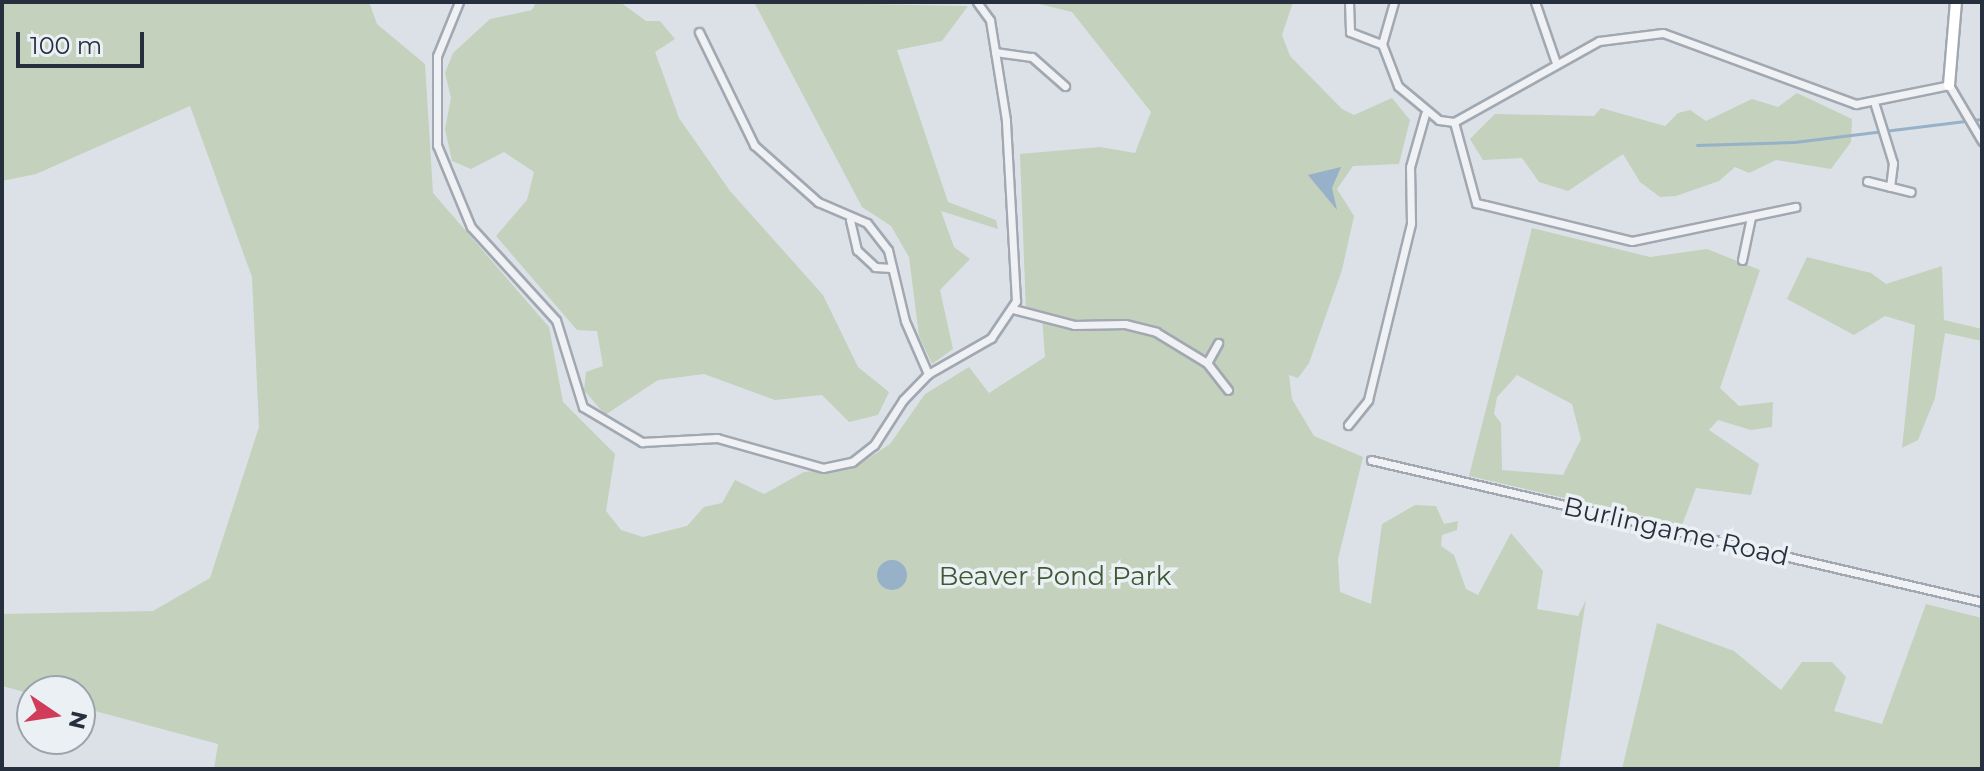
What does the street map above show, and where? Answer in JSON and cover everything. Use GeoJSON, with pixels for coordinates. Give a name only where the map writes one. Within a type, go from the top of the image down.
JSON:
{"type":"FeatureCollection","features":[{"type":"Feature","properties":{"kind":"street"},"geometry":{"type":"LineString","coordinates":[[459,2],[437,56],[437,145],[445,173],[471,227],[556,320],[575,393],[598,422],[642,442],[717,438],[823,468],[852,462],[874,445],[928,374],[991,338],[1013,309],[1019,281],[995,52],[977,2]]}},
{"type":"Feature","properties":{"kind":"street"},"geometry":{"type":"LineString","coordinates":[[1349,2],[1350,32],[1382,44]]}},
{"type":"Feature","properties":{"kind":"street"},"geometry":{"type":"LineString","coordinates":[[1394,2],[1382,44],[1398,86],[1425,114],[1454,122],[1599,41],[1663,33],[1875,105],[1949,85]]}},
{"type":"Feature","properties":{"kind":"street"},"geometry":{"type":"LineString","coordinates":[[1535,2],[1556,63]]}},
{"type":"Feature","properties":{"kind":"street"},"geometry":{"type":"LineString","coordinates":[[1956,2],[1949,85],[1982,141]]}},
{"type":"Feature","properties":{"kind":"street"},"geometry":{"type":"LineString","coordinates":[[699,32],[754,145],[850,220],[867,223],[888,250],[891,268],[928,374]]}},
{"type":"Feature","properties":{"kind":"street"},"geometry":{"type":"LineString","coordinates":[[995,52],[1032,57],[1065,86]]}},
{"type":"Feature","properties":{"kind":"street"},"geometry":{"type":"LineString","coordinates":[[1875,105],[1893,163],[1890,187]]}},
{"type":"Feature","properties":{"kind":"street"},"geometry":{"type":"LineString","coordinates":[[1348,425],[1368,400],[1411,223],[1410,167],[1425,114]]}},
{"type":"Feature","properties":{"kind":"street"},"geometry":{"type":"LineString","coordinates":[[1454,122],[1476,203],[1628,240],[1795,207]]}},
{"type":"Feature","properties":{"kind":"street"},"geometry":{"type":"LineString","coordinates":[[1867,181],[1911,192]]}},
{"type":"Feature","properties":{"kind":"street"},"geometry":{"type":"LineString","coordinates":[[1742,260],[1751,217]]}},
{"type":"Feature","properties":{"kind":"street"},"geometry":{"type":"LineString","coordinates":[[850,220],[857,250],[875,267],[891,268]]}},
{"type":"Feature","properties":{"kind":"street"},"geometry":{"type":"LineString","coordinates":[[1013,309],[1051,321],[1096,327],[1143,328],[1207,363],[1228,390]]}},
{"type":"Feature","properties":{"kind":"street"},"geometry":{"type":"LineString","coordinates":[[1207,363],[1218,343]]}},
{"type":"Feature","properties":{"kind":"street","name":"Burlingame Road"},"geometry":{"type":"LineString","coordinates":[[1371,460],[1982,602]]}},
{"type":"Feature","properties":{"kind":"green space","name":"Beaver Pond Park"},"geometry":{"type":"Polygon","coordinates":[[[3,2],[369,2],[377,24],[425,64],[433,193],[549,327],[563,402],[615,454],[606,511],[621,530],[643,537],[687,526],[704,507],[722,503],[735,480],[764,494],[804,472],[857,466],[890,444],[925,394],[969,367],[989,393],[1045,357],[1042,317],[1026,311],[1020,154],[1100,147],[1135,153],[1151,112],[1072,12],[1031,2],[1293,2],[1282,35],[1290,56],[1342,109],[1354,115],[1392,98],[1410,120],[1399,164],[1353,166],[1337,189],[1354,216],[1342,270],[1309,363],[1298,378],[1289,375],[1292,399],[1314,436],[1363,457],[1338,559],[1340,592],[1371,604],[1382,524],[1415,505],[1436,506],[1444,524],[1458,521],[1457,530],[1442,535],[1441,546],[1454,555],[1466,589],[1478,595],[1511,533],[1543,571],[1537,609],[1578,616],[1586,600],[1559,769],[214,769],[218,744],[96,711],[96,675],[16,675],[16,690],[2,686],[2,614],[153,611],[210,578],[259,427],[252,277],[190,106],[36,174],[2,181],[3,2]]]}},
{"type":"Feature","properties":{"kind":"green space"},"geometry":{"type":"Polygon","coordinates":[[[536,2],[620,2],[646,21],[660,21],[675,39],[655,52],[679,118],[730,191],[823,295],[858,367],[889,392],[878,415],[849,422],[822,395],[775,400],[704,374],[658,380],[605,415],[584,390],[586,372],[603,366],[597,331],[577,330],[496,236],[527,200],[534,172],[504,152],[471,169],[452,161],[445,129],[451,98],[445,73],[453,53],[490,19],[532,10],[536,2]]]}},
{"type":"Feature","properties":{"kind":"green space"},"geometry":{"type":"Polygon","coordinates":[[[754,2],[968,6],[942,41],[897,50],[948,202],[996,220],[998,229],[941,211],[954,247],[970,259],[940,290],[953,349],[932,364],[919,336],[909,257],[891,226],[862,207],[754,2]]]}},
{"type":"Feature","properties":{"kind":"green space"},"geometry":{"type":"Polygon","coordinates":[[[1797,93],[1852,119],[1851,142],[1831,169],[1776,160],[1749,173],[1735,167],[1719,181],[1676,196],[1660,197],[1640,182],[1623,154],[1568,191],[1539,182],[1522,158],[1483,160],[1470,139],[1495,114],[1594,116],[1601,108],[1665,126],[1678,113],[1690,110],[1706,121],[1752,99],[1778,107],[1797,93]]]}},
{"type":"Feature","properties":{"kind":"green space"},"geometry":{"type":"Polygon","coordinates":[[[1532,228],[1650,257],[1707,249],[1760,270],[1720,388],[1739,406],[1773,402],[1772,427],[1751,430],[1718,420],[1709,430],[1759,464],[1751,495],[1696,488],[1682,525],[1469,476],[1532,228]],[[1517,375],[1497,397],[1494,414],[1501,423],[1502,470],[1563,475],[1581,439],[1572,404],[1517,375]]]}},
{"type":"Feature","properties":{"kind":"green space"},"geometry":{"type":"Polygon","coordinates":[[[1807,257],[1871,273],[1886,284],[1942,266],[1944,320],[1982,329],[1982,341],[1945,333],[1935,398],[1918,440],[1902,448],[1915,325],[1885,316],[1854,335],[1787,299],[1807,257]]]}},
{"type":"Feature","properties":{"kind":"green space"},"geometry":{"type":"Polygon","coordinates":[[[1926,604],[1982,618],[1982,769],[1622,769],[1657,623],[1734,651],[1781,690],[1802,662],[1832,662],[1846,677],[1834,711],[1882,724],[1926,604]]]}},
{"type":"Feature","properties":{"kind":"water"},"geometry":{"type":"Polygon","coordinates":[[[1341,167],[1332,188],[1337,210],[1308,175],[1341,167]]]}},
{"type":"Feature","properties":{"kind":"water"},"geometry":{"type":"Polygon","coordinates":[[[892,560],[898,561],[906,569],[906,581],[898,589],[892,590],[886,589],[878,581],[877,575],[878,569],[886,561],[892,560]]]}},
{"type":"Feature","properties":{"kind":"waterway"},"geometry":{"type":"LineString","coordinates":[[1697,145],[1794,142],[1982,119]]}}]}
